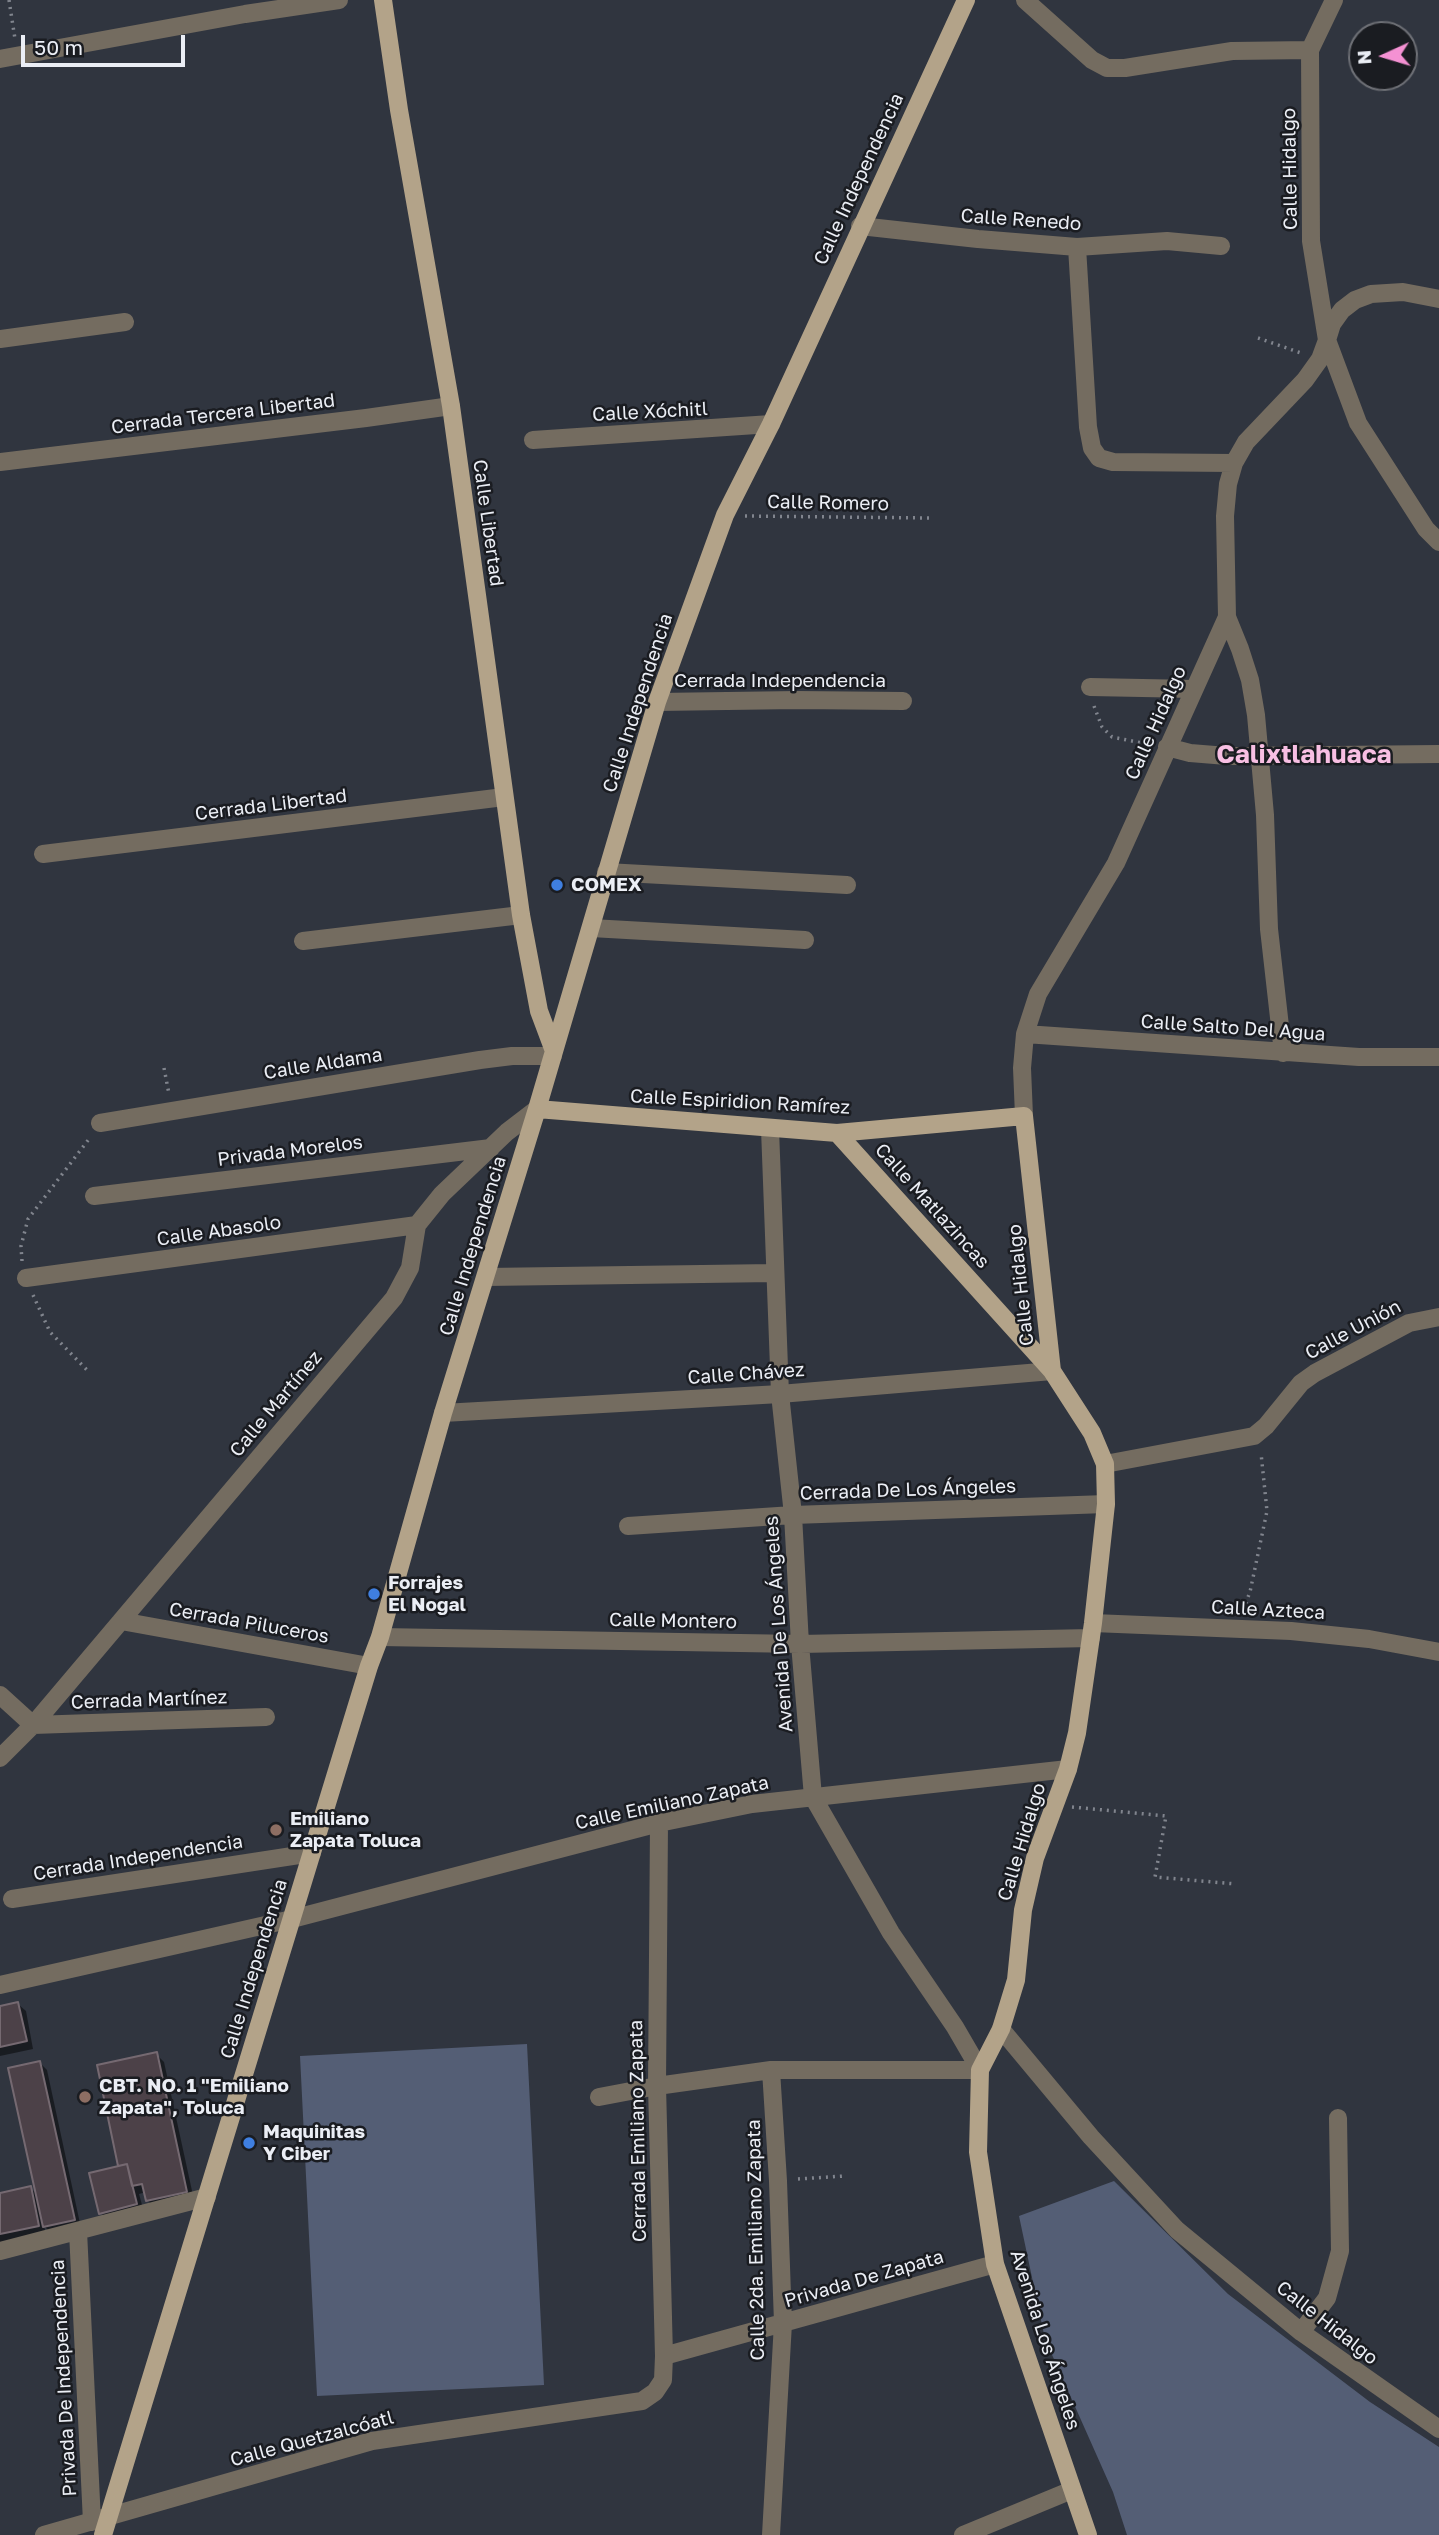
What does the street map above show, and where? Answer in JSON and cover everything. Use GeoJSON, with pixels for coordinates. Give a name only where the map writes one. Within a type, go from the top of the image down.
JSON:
{"type":"FeatureCollection","features":[{"type":"Feature","properties":{"kind":"main road","name":"Calle Libertad"},"geometry":{"type":"LineString","coordinates":[[383,0],[399,110],[451,406],[521,915],[539,1011],[554,1053]]}},
{"type":"Feature","properties":{"kind":"main road","name":"Calle Independencia"},"geometry":{"type":"LineString","coordinates":[[101,2525],[207,2197],[380,1637],[443,1413],[554,1053],[657,702],[725,516],[771,424],[965,0]]}},
{"type":"Feature","properties":{"kind":"main road","name":"Calle Espiridion Ramírez"},"geometry":{"type":"LineString","coordinates":[[537,1109],[838,1133],[1024,1116]]}},
{"type":"Feature","properties":{"kind":"main road","name":"Calle Hidalgo"},"geometry":{"type":"LineString","coordinates":[[1001,2029],[1016,1980],[1023,1910],[1035,1858],[1068,1769],[1077,1733],[1106,1504],[1105,1464],[1092,1433],[1052,1371],[1024,1116]]}},
{"type":"Feature","properties":{"kind":"main road","name":"Calle Matlazincas"},"geometry":{"type":"LineString","coordinates":[[838,1133],[1052,1371]]}},
{"type":"Feature","properties":{"kind":"main road"},"geometry":{"type":"LineString","coordinates":[[980,2070],[1001,2029]]}},
{"type":"Feature","properties":{"kind":"main road","name":"Avenida Los Ángeles"},"geometry":{"type":"LineString","coordinates":[[980,2070],[978,2152],[995,2264],[1088,2535]]}},
{"type":"Feature","properties":{"kind":"street"},"geometry":{"type":"LineString","coordinates":[[8,57],[245,14],[339,0]]}},
{"type":"Feature","properties":{"kind":"street"},"geometry":{"type":"LineString","coordinates":[[1025,0],[1092,60],[1107,68],[1125,68],[1232,51],[1310,50]]}},
{"type":"Feature","properties":{"kind":"street","name":"Calle Hidalgo"},"geometry":{"type":"LineString","coordinates":[[1024,1116],[1022,1068],[1025,1034],[1038,994],[1116,863],[1227,617],[1225,516],[1228,484],[1234,463],[1246,442],[1306,380],[1320,359],[1327,340],[1311,241],[1310,50],[1334,0]]}},
{"type":"Feature","properties":{"kind":"street","name":"Calle Renedo"},"geometry":{"type":"LineString","coordinates":[[860,226],[990,241],[1077,247],[1167,242],[1221,246]]}},
{"type":"Feature","properties":{"kind":"street"},"geometry":{"type":"LineString","coordinates":[[1077,247],[1087,427],[1091,448],[1099,458],[1113,462],[1234,463]]}},
{"type":"Feature","properties":{"kind":"street"},"geometry":{"type":"LineString","coordinates":[[1439,299],[1402,292],[1371,294],[1355,300],[1342,310],[1332,324],[1327,340],[1358,423],[1426,529],[1439,542]]}},
{"type":"Feature","properties":{"kind":"street"},"geometry":{"type":"LineString","coordinates":[[0,339],[125,322]]}},
{"type":"Feature","properties":{"kind":"street","name":"Cerrada Tercera Libertad"},"geometry":{"type":"LineString","coordinates":[[0,462],[451,406]]}},
{"type":"Feature","properties":{"kind":"street","name":"Calle Xóchitl"},"geometry":{"type":"LineString","coordinates":[[533,440],[771,424]]}},
{"type":"Feature","properties":{"kind":"street"},"geometry":{"type":"LineString","coordinates":[[1227,617],[1250,680],[1260,756],[1268,862],[1269,929],[1283,1053]]}},
{"type":"Feature","properties":{"kind":"street"},"geometry":{"type":"LineString","coordinates":[[1090,687],[1194,689]]}},
{"type":"Feature","properties":{"kind":"street","name":"Cerrada Independencia"},"geometry":{"type":"LineString","coordinates":[[657,702],[903,701]]}},
{"type":"Feature","properties":{"kind":"street"},"geometry":{"type":"LineString","coordinates":[[1167,747],[1190,753],[1260,756],[1439,754]]}},
{"type":"Feature","properties":{"kind":"street","name":"Cerrada Libertad"},"geometry":{"type":"LineString","coordinates":[[43,854],[505,797]]}},
{"type":"Feature","properties":{"kind":"street"},"geometry":{"type":"LineString","coordinates":[[606,872],[847,885]]}},
{"type":"Feature","properties":{"kind":"street"},"geometry":{"type":"LineString","coordinates":[[303,941],[521,915]]}},
{"type":"Feature","properties":{"kind":"street"},"geometry":{"type":"LineString","coordinates":[[591,928],[805,940]]}},
{"type":"Feature","properties":{"kind":"street","name":"Calle Salto Del Agua"},"geometry":{"type":"LineString","coordinates":[[1025,1034],[1359,1058],[1439,1057]]}},
{"type":"Feature","properties":{"kind":"street","name":"Calle Aldama"},"geometry":{"type":"LineString","coordinates":[[100,1123],[489,1058],[554,1053]]}},
{"type":"Feature","properties":{"kind":"street","name":"Calle Martínez"},"geometry":{"type":"LineString","coordinates":[[0,1758],[33,1725],[394,1298],[410,1268],[417,1225],[442,1194],[507,1132],[537,1109]]}},
{"type":"Feature","properties":{"kind":"street","name":"Avenida De Los Ángeles"},"geometry":{"type":"LineString","coordinates":[[770,1129],[780,1394],[793,1515],[800,1644],[813,1797],[891,1933],[955,2027],[980,2070]]}},
{"type":"Feature","properties":{"kind":"street","name":"Privada Morelos"},"geometry":{"type":"LineString","coordinates":[[94,1196],[491,1148]]}},
{"type":"Feature","properties":{"kind":"street","name":"Calle Abasolo"},"geometry":{"type":"LineString","coordinates":[[26,1278],[417,1225]]}},
{"type":"Feature","properties":{"kind":"street"},"geometry":{"type":"LineString","coordinates":[[486,1277],[774,1273]]}},
{"type":"Feature","properties":{"kind":"street","name":"Calle Unión"},"geometry":{"type":"LineString","coordinates":[[1254,1436],[1266,1426],[1301,1383],[1315,1373],[1409,1323],[1439,1317]]}},
{"type":"Feature","properties":{"kind":"street","name":"Calle Chávez"},"geometry":{"type":"LineString","coordinates":[[443,1413],[780,1394],[1052,1371]]}},
{"type":"Feature","properties":{"kind":"street"},"geometry":{"type":"LineString","coordinates":[[1105,1464],[1254,1436]]}},
{"type":"Feature","properties":{"kind":"street","name":"Cerrada De Los Ángeles"},"geometry":{"type":"LineString","coordinates":[[628,1526],[793,1515],[1106,1504]]}},
{"type":"Feature","properties":{"kind":"street","name":"Cerrada Piluceros"},"geometry":{"type":"LineString","coordinates":[[121,1621],[369,1666]]}},
{"type":"Feature","properties":{"kind":"street","name":"Calle Azteca"},"geometry":{"type":"LineString","coordinates":[[1092,1631],[1236,1629],[1369,1639],[1439,1651]]}},
{"type":"Feature","properties":{"kind":"street","name":"Calle Montero"},"geometry":{"type":"LineString","coordinates":[[380,1637],[800,1644],[1092,1631]]}},
{"type":"Feature","properties":{"kind":"street"},"geometry":{"type":"LineString","coordinates":[[0,1695],[33,1725]]}},
{"type":"Feature","properties":{"kind":"street","name":"Cerrada Martínez"},"geometry":{"type":"LineString","coordinates":[[33,1725],[266,1717]]}},
{"type":"Feature","properties":{"kind":"street","name":"Calle Emiliano Zapata"},"geometry":{"type":"LineString","coordinates":[[0,1985],[292,1919],[659,1823],[752,1804],[1068,1769]]}},
{"type":"Feature","properties":{"kind":"street","name":"Cerrada Emiliano Zapata"},"geometry":{"type":"LineString","coordinates":[[613,2405],[642,2401],[655,2392],[663,2380],[657,2086],[659,1823]]}},
{"type":"Feature","properties":{"kind":"street","name":"Cerrada Independencia"},"geometry":{"type":"LineString","coordinates":[[12,1899],[312,1853]]}},
{"type":"Feature","properties":{"kind":"street","name":"Calle Hidalgo"},"geometry":{"type":"LineString","coordinates":[[1001,2029],[1091,2137],[1177,2230],[1301,2332],[1439,2429]]}},
{"type":"Feature","properties":{"kind":"street"},"geometry":{"type":"LineString","coordinates":[[599,2097],[771,2070],[980,2070]]}},
{"type":"Feature","properties":{"kind":"street","name":"Calle 2da. Emiliano Zapata"},"geometry":{"type":"LineString","coordinates":[[771,2070],[783,2323],[771,2535]]}},
{"type":"Feature","properties":{"kind":"street"},"geometry":{"type":"LineString","coordinates":[[1301,2332],[1327,2298],[1340,2251],[1338,2118]]}},
{"type":"Feature","properties":{"kind":"street"},"geometry":{"type":"LineString","coordinates":[[0,2251],[207,2197]]}},
{"type":"Feature","properties":{"kind":"street","name":"Privada De Independencia"},"geometry":{"type":"LineString","coordinates":[[78,2231],[101,2525]]}},
{"type":"Feature","properties":{"kind":"street","name":"Privada De Zapata"},"geometry":{"type":"LineString","coordinates":[[664,2356],[995,2264]]}},
{"type":"Feature","properties":{"kind":"street","name":"Calle Quetzalcóatl"},"geometry":{"type":"LineString","coordinates":[[44,2535],[101,2525],[372,2441],[613,2405]]}},
{"type":"Feature","properties":{"kind":"street"},"geometry":{"type":"LineString","coordinates":[[962,2535],[1072,2490]]}},
{"type":"Feature","properties":{"kind":"path"},"geometry":{"type":"LineString","coordinates":[[8,57],[9,0]]}},
{"type":"Feature","properties":{"kind":"path"},"geometry":{"type":"LineString","coordinates":[[1258,338],[1320,359]]}},
{"type":"Feature","properties":{"kind":"path","name":"Calle Romero"},"geometry":{"type":"LineString","coordinates":[[725,516],[930,518]]}},
{"type":"Feature","properties":{"kind":"path"},"geometry":{"type":"LineString","coordinates":[[1090,687],[1102,727],[1112,737],[1167,747]]}},
{"type":"Feature","properties":{"kind":"path"},"geometry":{"type":"LineString","coordinates":[[164,1068],[172,1110]]}},
{"type":"Feature","properties":{"kind":"path"},"geometry":{"type":"LineString","coordinates":[[88,1371],[50,1332],[26,1278],[21,1246],[28,1219],[100,1123]]}},
{"type":"Feature","properties":{"kind":"path"},"geometry":{"type":"LineString","coordinates":[[1236,1629],[1250,1592],[1267,1511],[1261,1452],[1254,1436]]}},
{"type":"Feature","properties":{"kind":"path"},"geometry":{"type":"LineString","coordinates":[[1053,1805],[1166,1816],[1155,1877],[1236,1884]]}},
{"type":"Feature","properties":{"kind":"path"},"geometry":{"type":"LineString","coordinates":[[778,2181],[844,2176]]}},
{"type":"Feature","properties":{"kind":"shaded area"},"geometry":{"type":"Polygon","coordinates":[[[527,2044],[544,2385],[317,2396],[300,2056],[527,2044]]]}},
{"type":"Feature","properties":{"kind":"shaded area"},"geometry":{"type":"Polygon","coordinates":[[[1114,2181],[1228,2294],[1370,2402],[1439,2447],[1439,2535],[1127,2535],[1113,2492],[1045,2339],[1019,2216],[1114,2181]]]}},
{"type":"Feature","properties":{"kind":"building"},"geometry":{"type":"Polygon","coordinates":[[[18,2002],[27,2041],[0,2047],[0,2006],[18,2002]]]}},
{"type":"Feature","properties":{"kind":"building"},"geometry":{"type":"Polygon","coordinates":[[[157,2052],[187,2192],[146,2201],[142,2184],[132,2186],[127,2164],[118,2166],[97,2065],[157,2052]]]}},
{"type":"Feature","properties":{"kind":"building"},"geometry":{"type":"Polygon","coordinates":[[[40,2061],[75,2220],[43,2227],[8,2068],[40,2061]]]}},
{"type":"Feature","properties":{"kind":"building"},"geometry":{"type":"Polygon","coordinates":[[[127,2164],[137,2204],[99,2214],[89,2173],[127,2164]]]}},
{"type":"Feature","properties":{"kind":"building"},"geometry":{"type":"Polygon","coordinates":[[[31,2186],[39,2226],[0,2234],[0,2193],[31,2186]]]}},
{"type":"Feature","properties":{"kind":"place","name":"COMEX"},"geometry":{"type":"Point","coordinates":[557,885]}},
{"type":"Feature","properties":{"kind":"place","name":"Forrajes El Nogal"},"geometry":{"type":"Point","coordinates":[374,1594]}},
{"type":"Feature","properties":{"kind":"place","name":"Emiliano Zapata Toluca"},"geometry":{"type":"Point","coordinates":[276,1830]}},
{"type":"Feature","properties":{"kind":"place","name":"CBT. NO. 1 \"Emiliano Zapata\", Toluca"},"geometry":{"type":"Point","coordinates":[85,2097]}},
{"type":"Feature","properties":{"kind":"place","name":"Maquinitas Y Ciber"},"geometry":{"type":"Point","coordinates":[249,2143]}},
{"type":"Feature","properties":{"kind":"district","name":"Calixtlahuaca"},"geometry":{"type":"Point","coordinates":[1304,755]}}]}
